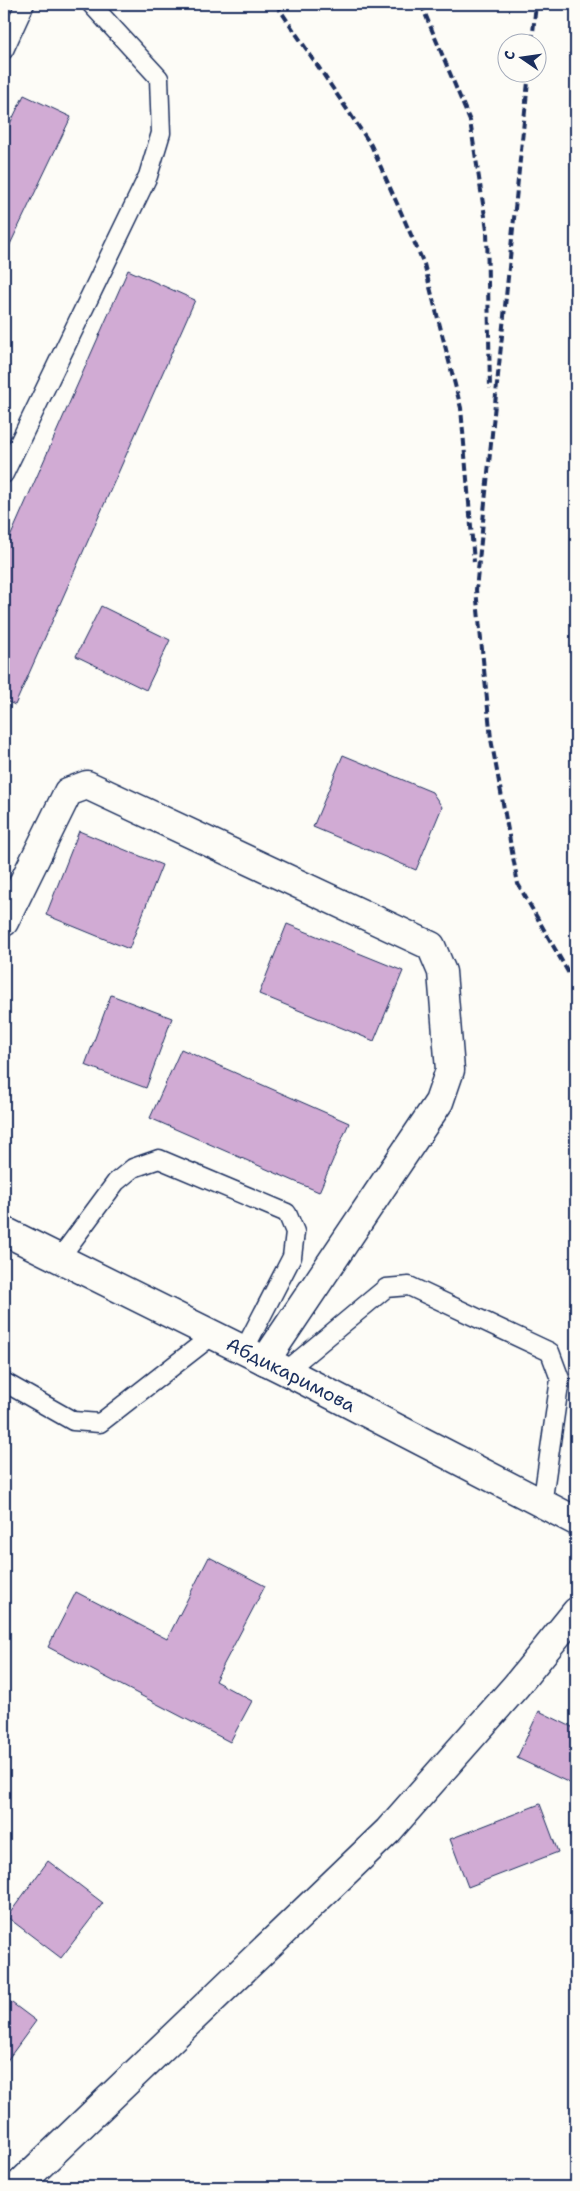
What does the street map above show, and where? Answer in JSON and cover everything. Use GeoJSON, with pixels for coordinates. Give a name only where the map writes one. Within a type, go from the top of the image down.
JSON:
{"type":"FeatureCollection","features":[{"type":"Feature","properties":{"kind":"street"},"geometry":{"type":"LineString","coordinates":[[4,922],[68,792],[87,785],[431,946],[442,972],[450,1070],[439,1102],[265,1361]]}},
{"type":"Feature","properties":{"kind":"street","name":"Абдикаримова"},"geometry":{"type":"LineString","coordinates":[[4,1231],[265,1361],[576,1521]]}},
{"type":"Feature","properties":{"kind":"street"},"geometry":{"type":"LineString","coordinates":[[17,2187],[388,1831],[516,1686],[576,1612]]}},
{"type":"Feature","properties":{"kind":"lane"},"geometry":{"type":"LineString","coordinates":[[4,50],[25,4]]}},
{"type":"Feature","properties":{"kind":"lane"},"geometry":{"type":"LineString","coordinates":[[4,474],[148,176],[161,133],[159,78],[91,4]]}},
{"type":"Feature","properties":{"kind":"lane"},"geometry":{"type":"LineString","coordinates":[[59,1259],[116,1182],[133,1168],[159,1159],[287,1213],[295,1232],[292,1257],[265,1361]]}},
{"type":"Feature","properties":{"kind":"lane"},"geometry":{"type":"LineString","coordinates":[[265,1361],[386,1288],[409,1286],[550,1352],[560,1379],[542,1505]]}},
{"type":"Feature","properties":{"kind":"lane"},"geometry":{"type":"LineString","coordinates":[[4,1382],[74,1421],[100,1422],[213,1335]]}},
{"type":"Feature","properties":{"kind":"building"},"geometry":{"type":"Polygon","coordinates":[[[24,95],[71,117],[4,257],[4,136],[24,95]]]}},
{"type":"Feature","properties":{"kind":"building"},"geometry":{"type":"Polygon","coordinates":[[[128,270],[195,300],[15,705],[4,700],[4,551],[128,270]]]}},
{"type":"Feature","properties":{"kind":"building"},"geometry":{"type":"Polygon","coordinates":[[[101,606],[170,640],[146,690],[76,656],[101,606]]]}},
{"type":"Feature","properties":{"kind":"building"},"geometry":{"type":"Polygon","coordinates":[[[343,755],[432,792],[442,807],[416,870],[313,827],[343,755]]]}},
{"type":"Feature","properties":{"kind":"building"},"geometry":{"type":"Polygon","coordinates":[[[79,831],[162,865],[129,949],[46,915],[79,831]]]}},
{"type":"Feature","properties":{"kind":"building"},"geometry":{"type":"Polygon","coordinates":[[[287,924],[403,971],[374,1041],[259,994],[287,924]]]}},
{"type":"Feature","properties":{"kind":"building"},"geometry":{"type":"Polygon","coordinates":[[[111,995],[172,1018],[146,1088],[85,1065],[111,995]]]}},
{"type":"Feature","properties":{"kind":"building"},"geometry":{"type":"Polygon","coordinates":[[[181,1049],[349,1123],[319,1192],[150,1118],[181,1049]]]}},
{"type":"Feature","properties":{"kind":"building"},"geometry":{"type":"Polygon","coordinates":[[[209,1557],[265,1586],[215,1681],[252,1701],[230,1742],[48,1647],[76,1592],[167,1639],[209,1557]]]}},
{"type":"Feature","properties":{"kind":"building"},"geometry":{"type":"Polygon","coordinates":[[[539,1711],[576,1729],[576,1786],[517,1758],[539,1711]]]}},
{"type":"Feature","properties":{"kind":"building"},"geometry":{"type":"Polygon","coordinates":[[[540,1804],[558,1852],[468,1887],[450,1839],[540,1804]]]}},
{"type":"Feature","properties":{"kind":"building"},"geometry":{"type":"Polygon","coordinates":[[[48,1861],[103,1903],[61,1958],[7,1917],[48,1861]]]}},
{"type":"Feature","properties":{"kind":"building"},"geometry":{"type":"Polygon","coordinates":[[[4,1997],[36,2021],[6,2062],[4,2061],[4,1997]]]}},
{"type":"Feature","properties":{"kind":"railway"},"geometry":{"type":"LineString","coordinates":[[276,4],[371,145],[424,264],[461,408],[474,562]]}},
{"type":"Feature","properties":{"kind":"railway"},"geometry":{"type":"LineString","coordinates":[[421,4],[470,121],[487,229],[490,389]]}},
{"type":"Feature","properties":{"kind":"railway"},"geometry":{"type":"LineString","coordinates":[[533,32],[536,4]]}},
{"type":"Feature","properties":{"kind":"railway"},"geometry":{"type":"LineString","coordinates":[[528,82],[476,590],[491,739],[518,884],[576,986]]}}]}
